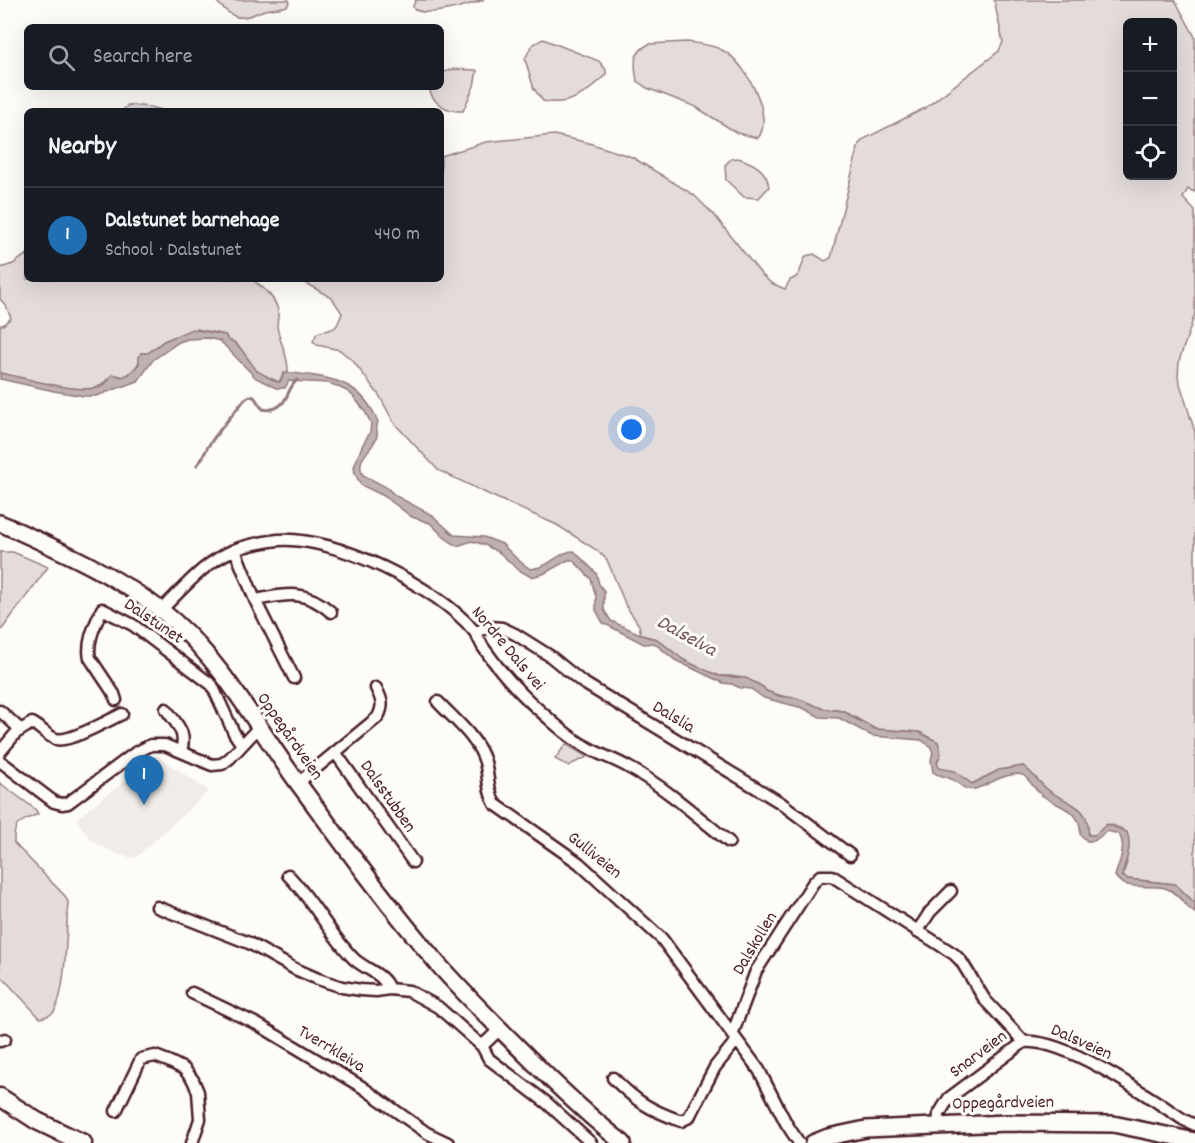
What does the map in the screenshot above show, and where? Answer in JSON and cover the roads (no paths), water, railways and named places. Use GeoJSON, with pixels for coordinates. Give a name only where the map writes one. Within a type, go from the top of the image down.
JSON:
{"type":"FeatureCollection","features":[{"type":"Feature","properties":{"kind":"main road","name":"Oppegårdveien"},"geometry":{"type":"LineString","coordinates":[[0,523],[138,594],[161,610],[191,638],[210,659],[298,783],[402,922],[500,1029],[556,1085],[623,1143]]}},
{"type":"Feature","properties":{"kind":"main road"},"geometry":{"type":"LineString","coordinates":[[0,1097],[37,1121],[83,1143]]}},
{"type":"Feature","properties":{"kind":"main road","name":"Oppegårdveien"},"geometry":{"type":"LineString","coordinates":[[813,1143],[828,1137],[866,1129],[1006,1123],[1101,1123],[1143,1129],[1195,1141]]}},
{"type":"Feature","properties":{"kind":"street","name":"Nordre Dals vei"},"geometry":{"type":"LineString","coordinates":[[161,610],[191,579],[214,560],[235,550],[279,540],[327,546],[380,565],[436,597],[475,632],[513,685],[550,720],[585,746],[627,766],[678,799],[729,842]]}},
{"type":"Feature","properties":{"kind":"street"},"geometry":{"type":"LineString","coordinates":[[235,550],[255,600],[294,678]]}},
{"type":"Feature","properties":{"kind":"street"},"geometry":{"type":"LineString","coordinates":[[255,600],[293,594],[306,596],[319,601],[332,612]]}},
{"type":"Feature","properties":{"kind":"street","name":"Dalstunet"},"geometry":{"type":"LineString","coordinates":[[116,700],[89,653],[95,626],[102,609],[132,625],[212,685],[242,745]]}},
{"type":"Feature","properties":{"kind":"street","name":"Dalslia"},"geometry":{"type":"LineString","coordinates":[[475,632],[490,627],[502,628],[515,634],[550,656],[582,682],[781,803],[850,855]]}},
{"type":"Feature","properties":{"kind":"street","name":"Dalsstubben"},"geometry":{"type":"LineString","coordinates":[[298,783],[378,717],[382,708],[382,699],[376,688]]}},
{"type":"Feature","properties":{"kind":"street","name":"Gulliveien"},"geometry":{"type":"LineString","coordinates":[[438,702],[480,749],[485,763],[488,789],[495,804],[579,863],[662,939],[759,1070],[799,1143]]}},
{"type":"Feature","properties":{"kind":"street"},"geometry":{"type":"LineString","coordinates":[[166,709],[183,734],[184,741],[181,751]]}},
{"type":"Feature","properties":{"kind":"street"},"geometry":{"type":"LineString","coordinates":[[0,711],[21,729]]}},
{"type":"Feature","properties":{"kind":"street"},"geometry":{"type":"LineString","coordinates":[[0,752],[4,739],[32,723],[54,738],[61,740],[123,714]]}},
{"type":"Feature","properties":{"kind":"street"},"geometry":{"type":"LineString","coordinates":[[0,761],[54,802],[62,804],[75,799],[143,748],[151,745],[165,745],[212,765],[222,764],[259,728]]}},
{"type":"Feature","properties":{"kind":"street","name":"Dalsstubben"},"geometry":{"type":"LineString","coordinates":[[335,752],[413,862]]}},
{"type":"Feature","properties":{"kind":"street"},"geometry":{"type":"LineString","coordinates":[[288,875],[355,960],[379,975],[387,982],[389,989]]}},
{"type":"Feature","properties":{"kind":"street","name":"Dalskollen"},"geometry":{"type":"LineString","coordinates":[[734,1038],[756,970],[813,883],[820,876]]}},
{"type":"Feature","properties":{"kind":"street","name":"Dalsveien"},"geometry":{"type":"LineString","coordinates":[[820,876],[832,876],[842,881],[962,960],[985,1000],[1024,1042],[1044,1042],[1068,1052],[1109,1073],[1195,1125]]}},
{"type":"Feature","properties":{"kind":"street"},"geometry":{"type":"LineString","coordinates":[[917,932],[930,912],[951,891]]}},
{"type":"Feature","properties":{"kind":"street"},"geometry":{"type":"LineString","coordinates":[[158,907],[249,943],[318,979],[351,988],[409,991],[423,997],[438,1007],[482,1046],[489,1059],[547,1103],[591,1143]]}},
{"type":"Feature","properties":{"kind":"street","name":"Tverrkleiva"},"geometry":{"type":"LineString","coordinates":[[192,993],[257,1024],[362,1087],[427,1133],[448,1143]]}},
{"type":"Feature","properties":{"kind":"street"},"geometry":{"type":"LineString","coordinates":[[482,1046],[500,1029]]}},
{"type":"Feature","properties":{"kind":"street"},"geometry":{"type":"LineString","coordinates":[[613,1078],[647,1108],[681,1121],[689,1117],[715,1067],[734,1038]]}},
{"type":"Feature","properties":{"kind":"street","name":"Snarveien"},"geometry":{"type":"LineString","coordinates":[[938,1126],[939,1114],[949,1098],[1024,1042]]}},
{"type":"Feature","properties":{"kind":"street"},"geometry":{"type":"LineString","coordinates":[[116,1111],[141,1059],[155,1056],[168,1061],[184,1069],[193,1080],[198,1092],[200,1119],[192,1143]]}},
{"type":"Feature","properties":{"kind":"waterway"},"geometry":{"type":"LineString","coordinates":[[197,465],[213,439],[245,399],[250,396],[254,397],[263,409],[278,407],[297,380]]}},
{"type":"Feature","properties":{"kind":"place","name":"Dalstunet barnehage"},"geometry":{"type":"Point","coordinates":[144,805]}},
{"type":"Feature","properties":{"kind":"water label","name":"Dalselva"},"geometry":{"type":"Point","coordinates":[686,637]}}]}
